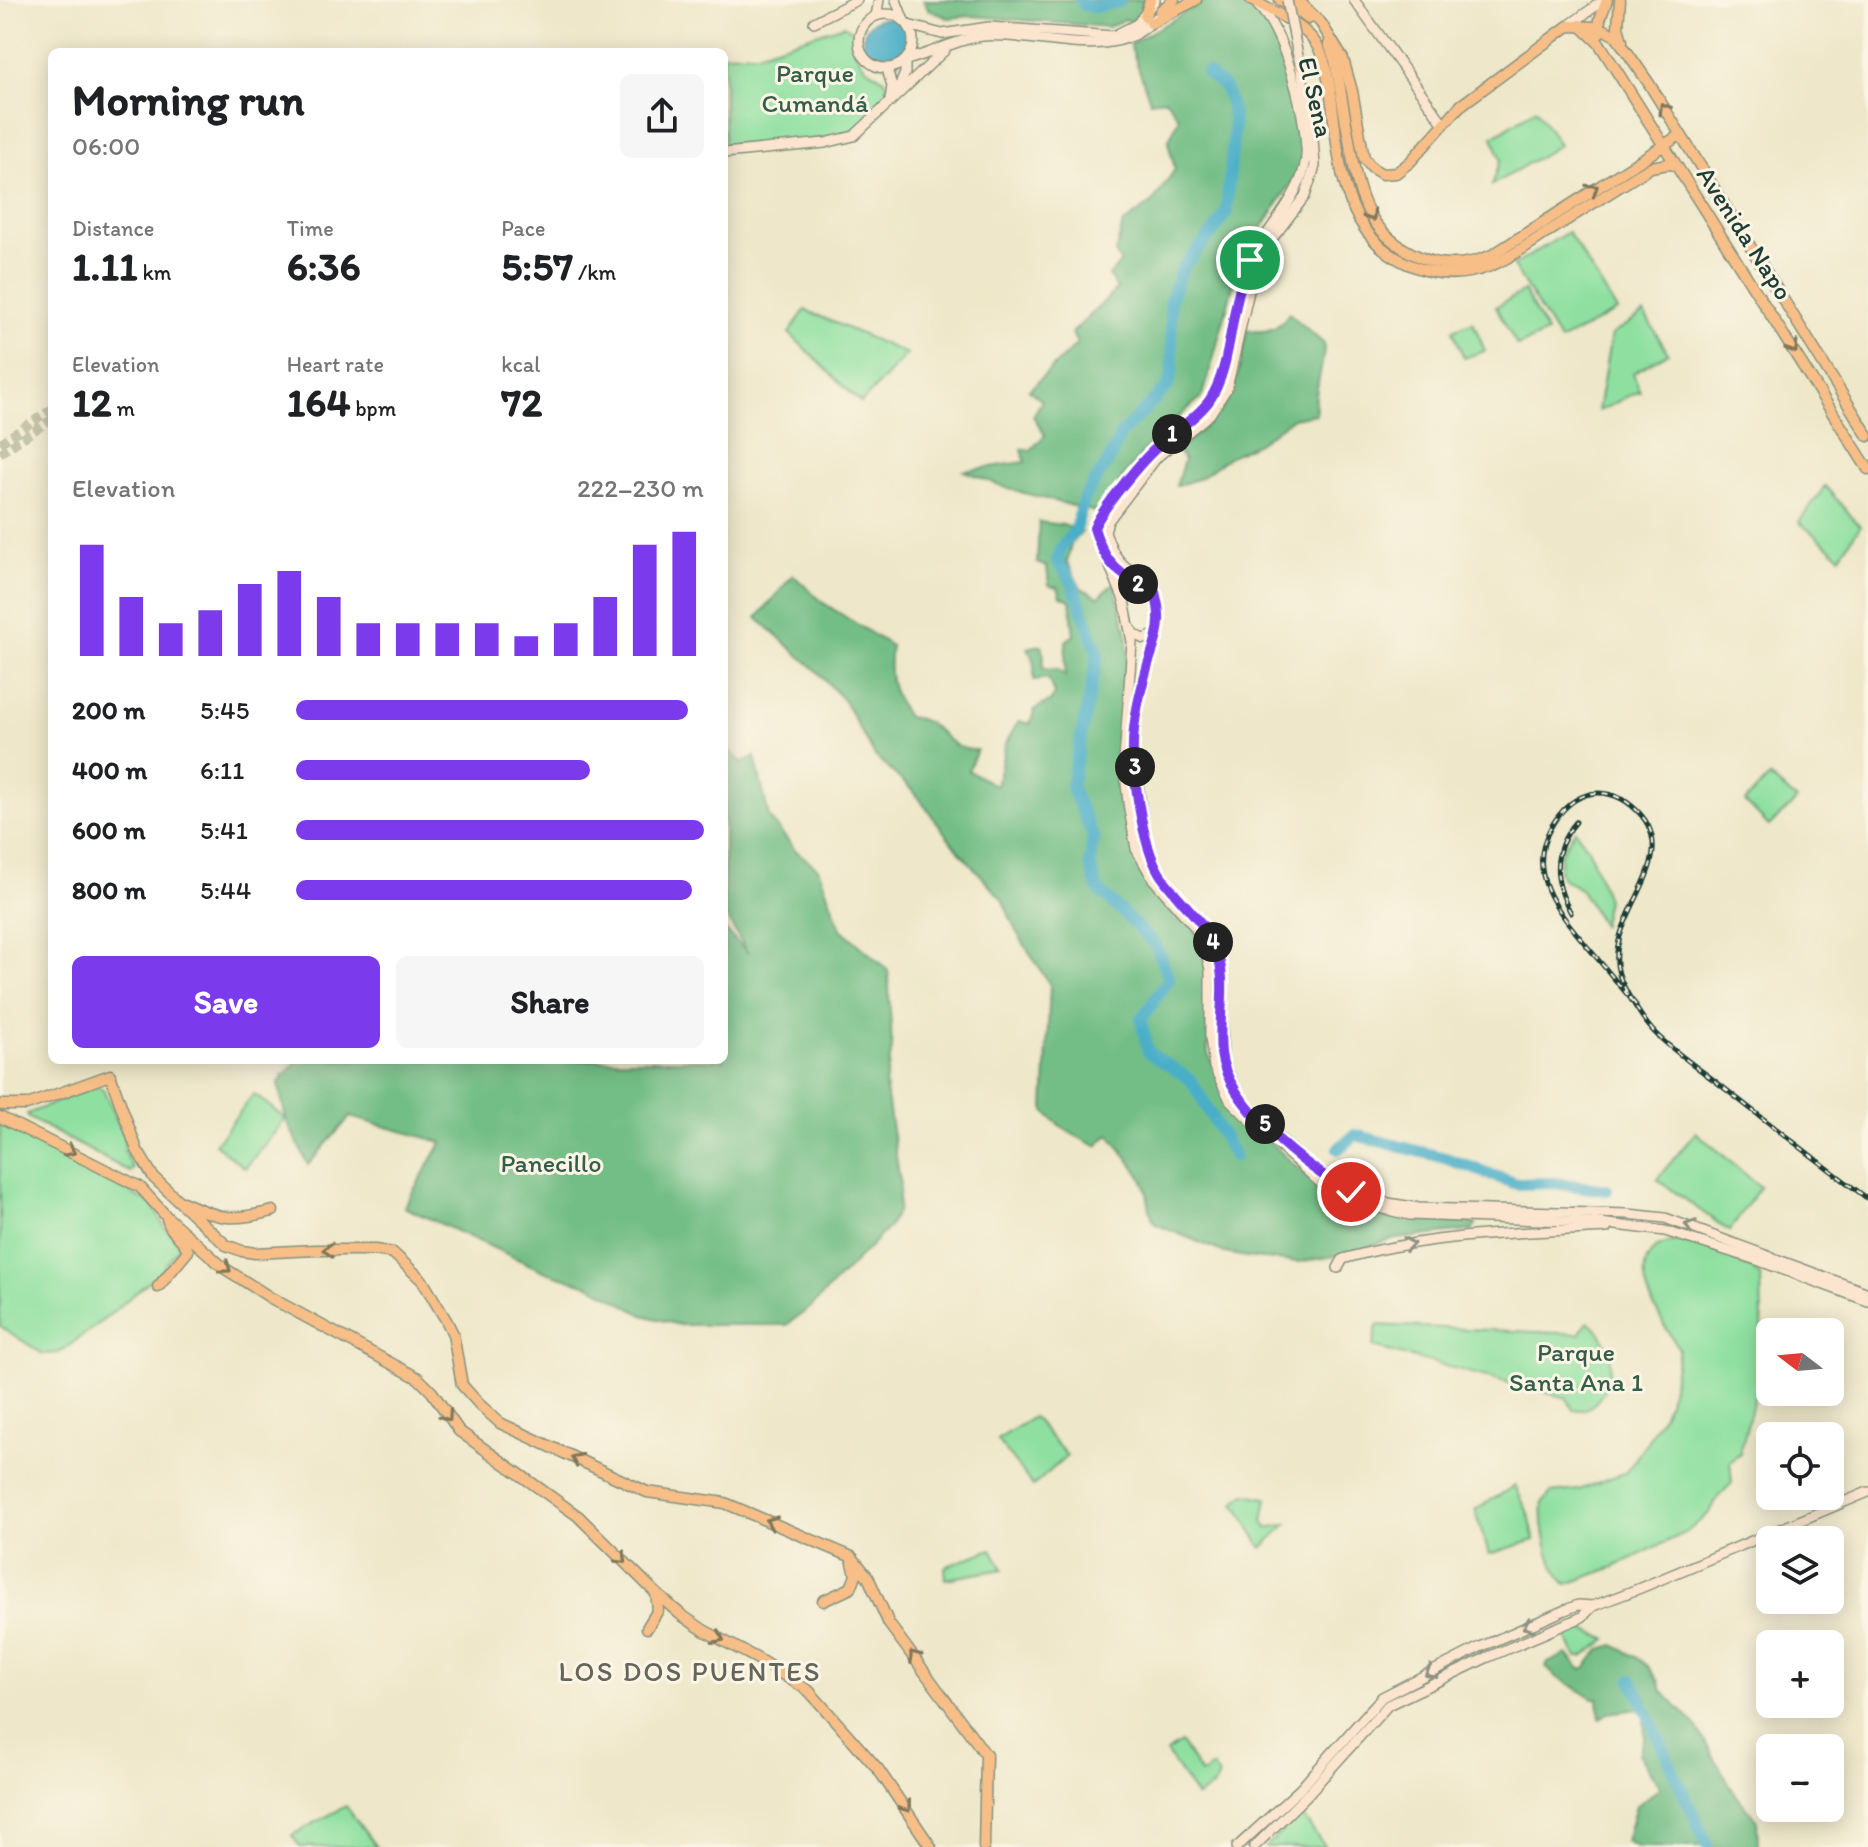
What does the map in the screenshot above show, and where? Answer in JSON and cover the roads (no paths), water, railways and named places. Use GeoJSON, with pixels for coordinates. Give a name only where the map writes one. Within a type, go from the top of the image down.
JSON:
{"type":"FeatureCollection","features":[{"type":"Feature","properties":{"kind":"main road"},"geometry":{"type":"LineString","coordinates":[[814,22],[857,0]]}},
{"type":"Feature","properties":{"kind":"main road"},"geometry":{"type":"LineString","coordinates":[[879,0],[876,16],[862,29],[860,47],[868,62],[887,69],[987,36],[1105,44],[1124,38],[1171,0]]}},
{"type":"Feature","properties":{"kind":"main road"},"geometry":{"type":"LineString","coordinates":[[890,103],[905,73],[905,61],[913,43],[896,0]]}},
{"type":"Feature","properties":{"kind":"main road"},"geometry":{"type":"LineString","coordinates":[[1148,20],[1153,0]]}},
{"type":"Feature","properties":{"kind":"main road"},"geometry":{"type":"LineString","coordinates":[[876,16],[892,15],[906,23],[942,34],[989,27],[1113,36],[1196,0]]}},
{"type":"Feature","properties":{"kind":"main road"},"geometry":{"type":"LineString","coordinates":[[1280,0],[1303,14],[1330,45],[1355,180],[1368,214],[1393,242],[1428,261],[1469,263],[1494,254],[1680,135]]}},
{"type":"Feature","properties":{"kind":"main road","name":"El Sena"},"geometry":{"type":"LineString","coordinates":[[1100,530],[1157,457],[1210,414],[1227,388],[1251,282],[1272,239],[1305,196],[1315,166],[1312,125],[1287,0]]}},
{"type":"Feature","properties":{"kind":"main road"},"geometry":{"type":"LineString","coordinates":[[1298,0],[1321,23],[1343,59],[1351,83],[1364,158],[1382,174],[1396,173],[1410,162],[1460,106],[1606,0]]}},
{"type":"Feature","properties":{"kind":"main road"},"geometry":{"type":"LineString","coordinates":[[1354,0],[1443,123]]}},
{"type":"Feature","properties":{"kind":"main road"},"geometry":{"type":"LineString","coordinates":[[1599,43],[1599,27],[1606,0]]}},
{"type":"Feature","properties":{"kind":"main road"},"geometry":{"type":"LineString","coordinates":[[1620,0],[1618,27],[1622,43]]}},
{"type":"Feature","properties":{"kind":"main road"},"geometry":{"type":"LineString","coordinates":[[1252,1],[1304,31],[1316,43],[1324,61],[1351,207],[1363,229],[1375,242],[1400,260],[1420,269],[1456,274],[1487,267],[1651,167],[1675,165]]}},
{"type":"Feature","properties":{"kind":"main road","name":"El Sena"},"geometry":{"type":"LineString","coordinates":[[1100,530],[1152,451],[1202,409],[1213,394],[1223,369],[1245,269],[1300,182],[1307,149],[1302,118],[1282,48],[1265,13],[1252,1]]}},
{"type":"Feature","properties":{"kind":"main road","name":"Avenida Napo"},"geometry":{"type":"LineString","coordinates":[[1574,26],[1599,27],[1622,43],[1868,436]]}},
{"type":"Feature","properties":{"kind":"main road","name":"Avenida Napo"},"geometry":{"type":"LineString","coordinates":[[1574,26],[1599,43],[1868,469]]}},
{"type":"Feature","properties":{"kind":"main road"},"geometry":{"type":"LineString","coordinates":[[728,153],[835,142],[861,132],[949,47]]}},
{"type":"Feature","properties":{"kind":"main road"},"geometry":{"type":"LineString","coordinates":[[1299,60],[1324,61]]}},
{"type":"Feature","properties":{"kind":"main road"},"geometry":{"type":"LineString","coordinates":[[887,69],[893,90],[890,103]]}},
{"type":"Feature","properties":{"kind":"main road"},"geometry":{"type":"LineString","coordinates":[[1302,77],[1307,149]]}},
{"type":"Feature","properties":{"kind":"main road"},"geometry":{"type":"LineString","coordinates":[[1630,94],[1648,82]]}},
{"type":"Feature","properties":{"kind":"main road"},"geometry":{"type":"LineString","coordinates":[[1100,530],[1108,563],[1124,600],[1132,642],[1124,762],[1134,840],[1145,868],[1194,926],[1203,942],[1210,969],[1212,1054],[1219,1081],[1230,1100],[1309,1175],[1325,1187],[1359,1203],[1410,1215],[1592,1222],[1665,1231],[1757,1260],[1868,1301]]}},
{"type":"Feature","properties":{"kind":"main road"},"geometry":{"type":"LineString","coordinates":[[1100,530],[1117,561],[1153,587],[1159,616],[1144,679]]}},
{"type":"Feature","properties":{"kind":"main road"},"geometry":{"type":"LineString","coordinates":[[1108,563],[1130,580],[1153,587]]}},
{"type":"Feature","properties":{"kind":"main road"},"geometry":{"type":"LineString","coordinates":[[1130,628],[1135,635],[1144,639],[1157,633]]}},
{"type":"Feature","properties":{"kind":"main road"},"geometry":{"type":"LineString","coordinates":[[1129,677],[1139,667],[1145,671],[1133,745],[1150,857],[1161,876],[1203,926],[1219,956],[1221,1052],[1231,1083],[1260,1120],[1308,1164],[1351,1192],[1399,1206],[1487,1212],[1628,1214],[1676,1221],[1868,1293]]}},
{"type":"Feature","properties":{"kind":"main road"},"geometry":{"type":"LineString","coordinates":[[15,1123],[19,1109],[110,1075],[137,1150],[154,1178],[219,1240],[242,1251],[360,1250],[393,1253],[422,1280],[446,1320],[453,1334],[462,1385],[500,1423],[647,1492],[725,1503],[852,1557],[868,1577],[889,1624],[986,1755],[984,1847]]}},
{"type":"Feature","properties":{"kind":"main road"},"geometry":{"type":"LineString","coordinates":[[0,1105],[27,1105]]}},
{"type":"Feature","properties":{"kind":"main road"},"geometry":{"type":"LineString","coordinates":[[0,1117],[133,1182],[224,1268],[271,1298],[418,1378],[432,1392],[459,1431],[578,1516],[656,1593],[705,1631],[809,1691],[878,1769],[931,1847]]}},
{"type":"Feature","properties":{"kind":"main road"},"geometry":{"type":"LineString","coordinates":[[177,1199],[223,1218],[244,1218],[273,1211]]}},
{"type":"Feature","properties":{"kind":"main road"},"geometry":{"type":"LineString","coordinates":[[158,1287],[188,1251],[169,1228],[167,1217]]}},
{"type":"Feature","properties":{"kind":"main road"},"geometry":{"type":"LineString","coordinates":[[1338,1268],[1343,1259],[1384,1247],[1460,1237],[1624,1227]]}},
{"type":"Feature","properties":{"kind":"main road"},"geometry":{"type":"LineString","coordinates":[[1254,1847],[1307,1795],[1388,1705],[1582,1617],[1593,1606],[1868,1492]]}},
{"type":"Feature","properties":{"kind":"main road"},"geometry":{"type":"LineString","coordinates":[[823,1601],[851,1588],[856,1575],[852,1557]]}},
{"type":"Feature","properties":{"kind":"main road"},"geometry":{"type":"LineString","coordinates":[[647,1628],[658,1610],[656,1593]]}},
{"type":"Feature","properties":{"kind":"main road"},"geometry":{"type":"LineString","coordinates":[[1237,1847],[1300,1789],[1382,1697],[1478,1648],[1578,1605],[1593,1606]]}},
{"type":"Feature","properties":{"kind":"water"},"geometry":{"type":"Polygon","coordinates":[[[886,18],[902,25],[909,41],[902,57],[886,64],[870,57],[863,41],[870,25],[886,18]]]}},
{"type":"Feature","properties":{"kind":"waterway"},"geometry":{"type":"LineString","coordinates":[[1081,0],[1084,5],[1095,7],[1119,2]]}},
{"type":"Feature","properties":{"kind":"waterway"},"geometry":{"type":"LineString","coordinates":[[1207,73],[1225,88],[1232,110],[1234,129],[1226,213],[1182,268],[1170,301],[1173,369],[1168,386],[1121,434],[1108,462],[1084,498],[1075,531],[1062,546],[1057,560],[1072,582],[1098,653],[1071,786],[1093,836],[1090,864],[1097,888],[1155,944],[1169,979],[1141,1020],[1148,1052],[1191,1080],[1234,1156]]}},
{"type":"Feature","properties":{"kind":"waterway"},"geometry":{"type":"LineString","coordinates":[[1338,1149],[1355,1135],[1445,1158],[1517,1184],[1554,1183],[1607,1190]]}},
{"type":"Feature","properties":{"kind":"waterway"},"geometry":{"type":"LineString","coordinates":[[1632,1680],[1708,1847]]}},
{"type":"Feature","properties":{"kind":"tunnel"},"geometry":{"type":"LineString","coordinates":[[0,443],[48,412]]}},
{"type":"Feature","properties":{"kind":"tunnel"},"geometry":{"type":"LineString","coordinates":[[0,453],[48,422]]}},
{"type":"Feature","properties":{"kind":"railway"},"geometry":{"type":"LineString","coordinates":[[1636,1005],[1630,998],[1623,990],[1575,932],[1555,904],[1543,875],[1541,860],[1551,827],[1570,804],[1592,794],[1610,794],[1632,806],[1648,825],[1653,846],[1650,866],[1622,930],[1617,952],[1621,980],[1630,997],[1635,1006],[1641,1015],[1672,1048],[1868,1199]]}},
{"type":"Feature","properties":{"kind":"railway"},"geometry":{"type":"LineString","coordinates":[[1571,913],[1561,889],[1557,866],[1562,844],[1576,822]]}},
{"type":"Feature","properties":{"kind":"district","name":"LOS DOS PUENTES"},"geometry":{"type":"Point","coordinates":[690,1671]}},
{"type":"Feature","properties":{"kind":"park label","name":"Parque Cumandá"},"geometry":{"type":"Point","coordinates":[815,88]}},
{"type":"Feature","properties":{"kind":"park label","name":"Panecillo"},"geometry":{"type":"Point","coordinates":[551,1163]}},
{"type":"Feature","properties":{"kind":"park label","name":"Parque Santa Ana 1"},"geometry":{"type":"Point","coordinates":[1576,1367]}}]}
